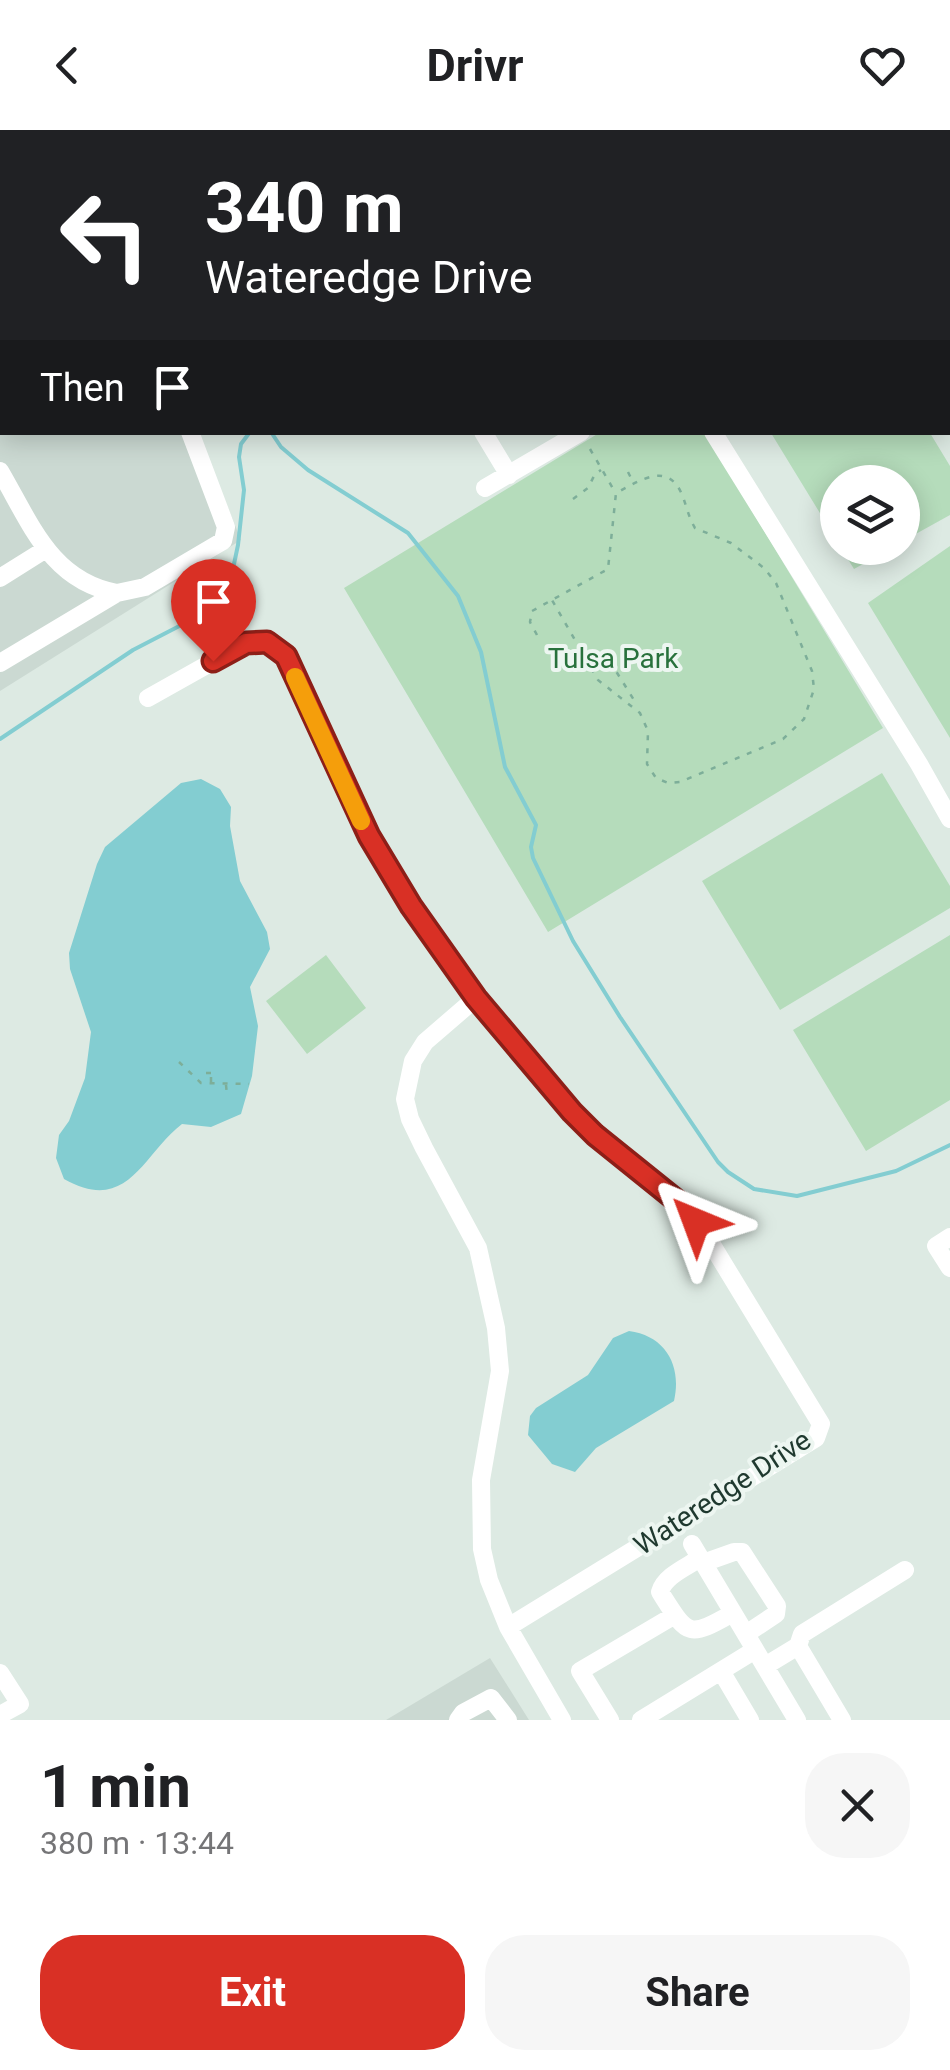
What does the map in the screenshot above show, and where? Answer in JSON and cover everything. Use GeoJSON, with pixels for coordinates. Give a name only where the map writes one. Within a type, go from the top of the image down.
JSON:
{"type":"FeatureCollection","features":[{"type":"Feature","properties":{"kind":"street"},"geometry":{"type":"LineString","coordinates":[[0,663],[117,593],[145,587],[217,546],[227,534],[191,435]]}},
{"type":"Feature","properties":{"kind":"street"},"geometry":{"type":"LineString","coordinates":[[485,435],[509,476]]}},
{"type":"Feature","properties":{"kind":"street"},"geometry":{"type":"LineString","coordinates":[[715,435],[950,820]]}},
{"type":"Feature","properties":{"kind":"street"},"geometry":{"type":"LineString","coordinates":[[485,488],[585,441]]}},
{"type":"Feature","properties":{"kind":"street"},"geometry":{"type":"LineString","coordinates":[[0,471],[46,549],[64,569],[92,588],[117,593]]}},
{"type":"Feature","properties":{"kind":"street"},"geometry":{"type":"LineString","coordinates":[[0,578],[46,549]]}},
{"type":"Feature","properties":{"kind":"street","name":"Wateredge Drive"},"geometry":{"type":"LineString","coordinates":[[148,698],[246,643],[267,642],[286,656],[369,836],[411,906],[476,998],[572,1112],[682,1205],[709,1240],[821,1424],[816,1438],[508,1627]]}},
{"type":"Feature","properties":{"kind":"street"},"geometry":{"type":"LineString","coordinates":[[476,998],[412,1061],[406,1099],[410,1119],[424,1148],[478,1248],[489,1287],[500,1371],[481,1480],[482,1549],[489,1580],[508,1627],[562,1720]]}},
{"type":"Feature","properties":{"kind":"street"},"geometry":{"type":"LineString","coordinates":[[950,1237],[936,1246],[950,1268]]}},
{"type":"Feature","properties":{"kind":"street"},"geometry":{"type":"LineString","coordinates":[[733,1614],[693,1632],[675,1615],[660,1592],[662,1585],[698,1555],[742,1552],[777,1606],[755,1650]]}},
{"type":"Feature","properties":{"kind":"street"},"geometry":{"type":"LineString","coordinates":[[698,1555],[797,1720]]}},
{"type":"Feature","properties":{"kind":"street"},"geometry":{"type":"LineString","coordinates":[[842,1720],[798,1646],[802,1634],[905,1570]]}},
{"type":"Feature","properties":{"kind":"street"},"geometry":{"type":"LineString","coordinates":[[610,1720],[580,1671],[675,1615]]}},
{"type":"Feature","properties":{"kind":"street"},"geometry":{"type":"LineString","coordinates":[[641,1720],[755,1650],[798,1646]]}},
{"type":"Feature","properties":{"kind":"street"},"geometry":{"type":"LineString","coordinates":[[722,1671],[750,1720]]}},
{"type":"Feature","properties":{"kind":"street"},"geometry":{"type":"LineString","coordinates":[[0,1673],[30,1720]]}},
{"type":"Feature","properties":{"kind":"street"},"geometry":{"type":"LineString","coordinates":[[458,1720],[463,1713],[491,1698],[508,1720]]}},
{"type":"Feature","properties":{"kind":"street"},"geometry":{"type":"LineString","coordinates":[[0,1715],[20,1704]]}},
{"type":"Feature","properties":{"kind":"path"},"geometry":{"type":"LineString","coordinates":[[537,636],[530,614],[608,569],[616,493],[585,441]]}},
{"type":"Feature","properties":{"kind":"path"},"geometry":{"type":"LineString","coordinates":[[574,499],[602,470]]}},
{"type":"Feature","properties":{"kind":"path"},"geometry":{"type":"LineString","coordinates":[[628,472],[634,483]]}},
{"type":"Feature","properties":{"kind":"path"},"geometry":{"type":"LineString","coordinates":[[552,600],[598,680],[632,706],[646,725],[647,764],[652,774],[668,783],[680,782],[783,739],[804,719],[814,688],[812,671],[776,584],[764,568],[730,543],[695,528],[678,486],[667,476],[649,475],[616,493]]}},
{"type":"Feature","properties":{"kind":"path"},"geometry":{"type":"LineString","coordinates":[[585,654],[596,651],[608,661],[634,700],[632,706]]}},
{"type":"Feature","properties":{"kind":"path"},"geometry":{"type":"LineString","coordinates":[[180,1062],[200,1084],[249,1084]]}},
{"type":"Feature","properties":{"kind":"path"},"geometry":{"type":"LineString","coordinates":[[211,1084],[212,1073]]}},
{"type":"Feature","properties":{"kind":"path"},"geometry":{"type":"LineString","coordinates":[[226,1084],[226,1095]]}},
{"type":"Feature","properties":{"kind":"shaded area"},"geometry":{"type":"Polygon","coordinates":[[[0,435],[199,435],[241,540],[0,691],[0,435]]]}},
{"type":"Feature","properties":{"kind":"shaded area"},"geometry":{"type":"Polygon","coordinates":[[[490,1658],[529,1720],[386,1720],[490,1658]]]}},
{"type":"Feature","properties":{"kind":"green space","name":"Tulsa Park"},"geometry":{"type":"Polygon","coordinates":[[[596,435],[706,435],[883,728],[548,932],[344,588],[596,435]]]}},
{"type":"Feature","properties":{"kind":"green space"},"geometry":{"type":"Polygon","coordinates":[[[772,435],[931,435],[950,466],[950,515],[920,532],[920,465],[820,465],[820,513],[772,435]]]}},
{"type":"Feature","properties":{"kind":"green space"},"geometry":{"type":"Polygon","coordinates":[[[950,546],[950,738],[868,603],[950,546]]]}},
{"type":"Feature","properties":{"kind":"green space"},"geometry":{"type":"Polygon","coordinates":[[[882,773],[950,886],[950,908],[780,1010],[702,881],[882,773]]]}},
{"type":"Feature","properties":{"kind":"green space"},"geometry":{"type":"Polygon","coordinates":[[[950,935],[950,1100],[866,1151],[793,1030],[950,935]]]}},
{"type":"Feature","properties":{"kind":"green space"},"geometry":{"type":"Polygon","coordinates":[[[326,955],[366,1008],[307,1054],[266,1001],[326,955]]]}},
{"type":"Feature","properties":{"kind":"water"},"geometry":{"type":"Polygon","coordinates":[[[201,779],[220,789],[231,807],[230,826],[240,881],[267,932],[270,949],[250,987],[258,1026],[252,1076],[241,1114],[211,1127],[182,1124],[119,1186],[104,1190],[86,1188],[64,1179],[56,1158],[59,1135],[69,1121],[85,1078],[91,1032],[70,969],[69,953],[105,847],[181,783],[201,779]]]}},
{"type":"Feature","properties":{"kind":"water"},"geometry":{"type":"Polygon","coordinates":[[[629,1331],[653,1339],[668,1355],[676,1376],[674,1401],[596,1448],[575,1472],[552,1464],[528,1435],[530,1416],[536,1408],[588,1375],[613,1338],[629,1331]]]}},
{"type":"Feature","properties":{"kind":"waterway"},"geometry":{"type":"LineString","coordinates":[[0,739],[133,650],[218,606],[230,583],[238,545],[244,490],[239,457],[248,435]]}},
{"type":"Feature","properties":{"kind":"waterway"},"geometry":{"type":"LineString","coordinates":[[273,435],[308,470],[408,533],[458,596],[481,652],[505,767],[536,825],[533,858],[573,941],[718,1162],[754,1189],[797,1196],[896,1171],[950,1145]]}},
{"type":"Feature","properties":{"kind":"slow traffic"},"geometry":{"type":"LineString","coordinates":[[295,677],[361,821]]}},
{"type":"Feature","properties":{"kind":"route"},"geometry":{"type":"LineString","coordinates":[[213,661],[246,643],[267,642],[286,656],[369,836],[411,906],[476,998],[572,1112],[682,1205],[696,1222]]}}]}
